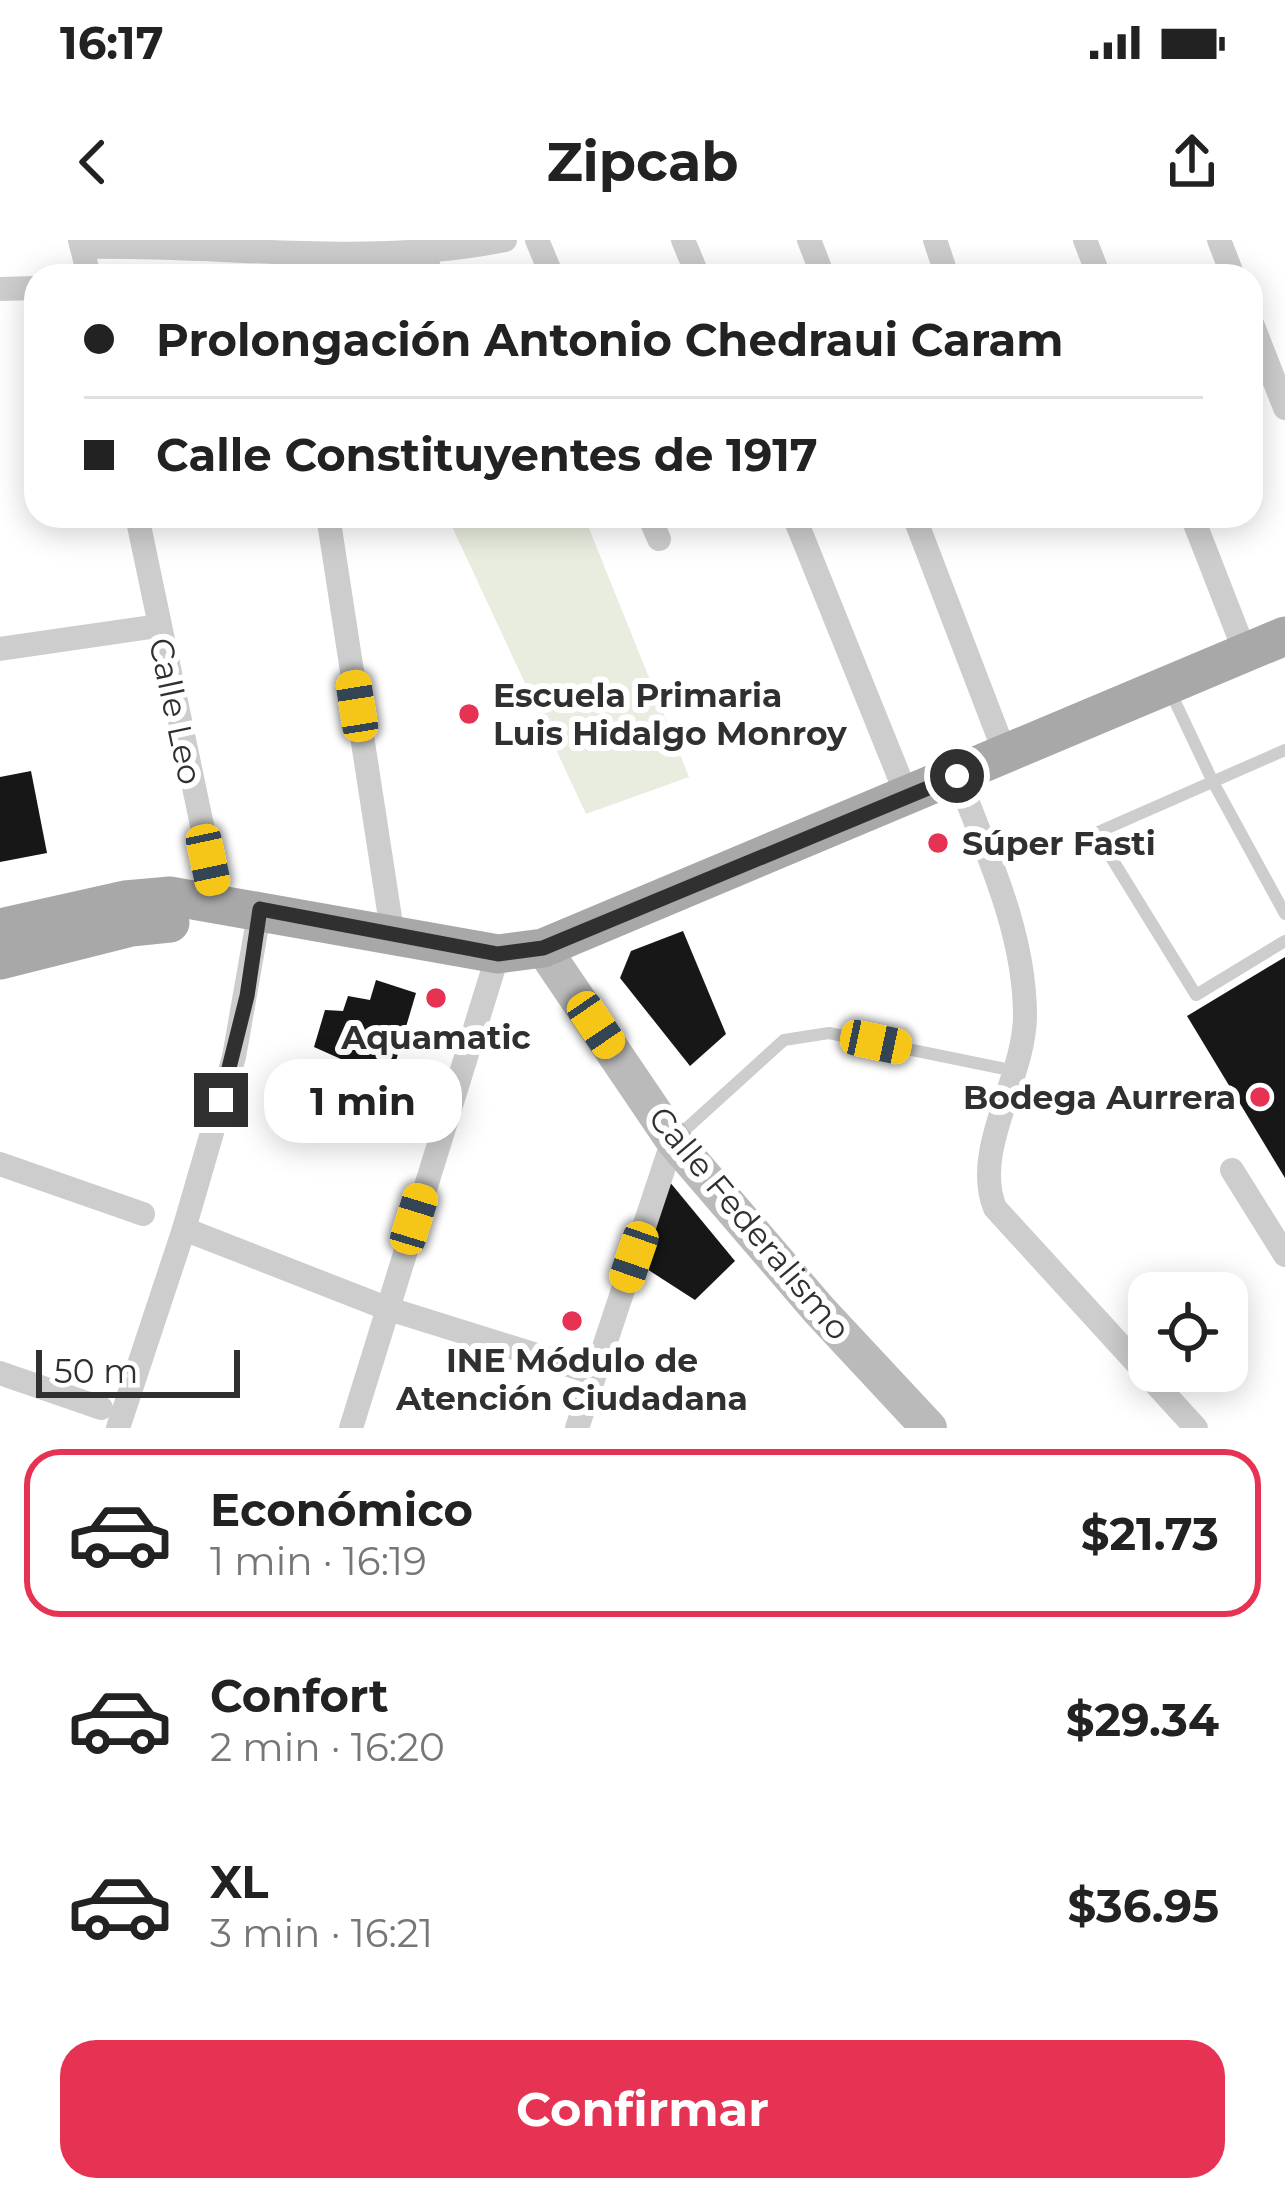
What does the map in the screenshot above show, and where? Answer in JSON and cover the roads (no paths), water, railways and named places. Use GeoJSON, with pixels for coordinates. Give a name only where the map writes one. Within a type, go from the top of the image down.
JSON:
{"type":"FeatureCollection","features":[{"type":"Feature","properties":{"kind":"main road"},"geometry":{"type":"LineString","coordinates":[[0,928],[170,896],[498,954],[543,948],[1285,636]]}},
{"type":"Feature","properties":{"kind":"main road"},"geometry":{"type":"LineString","coordinates":[[0,960],[131,927],[175,922],[219,906]]}},
{"type":"Feature","properties":{"kind":"main road","name":"Calle Federalismo"},"geometry":{"type":"LineString","coordinates":[[543,948],[674,1141],[819,1310],[929,1428]]}},
{"type":"Feature","properties":{"kind":"street"},"geometry":{"type":"LineString","coordinates":[[81,243],[421,246],[505,240]]}},
{"type":"Feature","properties":{"kind":"street"},"geometry":{"type":"LineString","coordinates":[[1263,352],[1285,408]]}},
{"type":"Feature","properties":{"kind":"street","name":"Calle Leo"},"geometry":{"type":"LineString","coordinates":[[138,528],[147,627],[219,906]]}},
{"type":"Feature","properties":{"kind":"street"},"geometry":{"type":"LineString","coordinates":[[329,528],[393,937]]}},
{"type":"Feature","properties":{"kind":"street"},"geometry":{"type":"LineString","coordinates":[[799,528],[907,796]]}},
{"type":"Feature","properties":{"kind":"street"},"geometry":{"type":"LineString","coordinates":[[919,528],[1006,756]]}},
{"type":"Feature","properties":{"kind":"street"},"geometry":{"type":"LineString","coordinates":[[1197,528],[1245,652]]}},
{"type":"Feature","properties":{"kind":"street"},"geometry":{"type":"LineString","coordinates":[[0,650],[147,627]]}},
{"type":"Feature","properties":{"kind":"street"},"geometry":{"type":"LineString","coordinates":[[957,776],[993,868],[1019,957],[1025,1016],[1016,1071],[986,1167],[987,1187],[995,1208],[1196,1428]]}},
{"type":"Feature","properties":{"kind":"street"},"geometry":{"type":"LineString","coordinates":[[118,1428],[234,1057],[260,909]]}},
{"type":"Feature","properties":{"kind":"street"},"geometry":{"type":"LineString","coordinates":[[351,1428],[498,954]]}},
{"type":"Feature","properties":{"kind":"street"},"geometry":{"type":"LineString","coordinates":[[577,1428],[674,1141]]}},
{"type":"Feature","properties":{"kind":"street"},"geometry":{"type":"LineString","coordinates":[[0,1164],[142,1214]]}},
{"type":"Feature","properties":{"kind":"street"},"geometry":{"type":"LineString","coordinates":[[1232,1170],[1285,1256]]}},
{"type":"Feature","properties":{"kind":"street"},"geometry":{"type":"LineString","coordinates":[[184,1228],[386,1308],[594,1373]]}},
{"type":"Feature","properties":{"kind":"street"},"geometry":{"type":"LineString","coordinates":[[0,1372],[101,1408]]}},
{"type":"Feature","properties":{"kind":"lane"},"geometry":{"type":"LineString","coordinates":[[1168,688],[1285,914]]}},
{"type":"Feature","properties":{"kind":"lane"},"geometry":{"type":"LineString","coordinates":[[1285,750],[1096,833],[1196,995],[1285,940]]}},
{"type":"Feature","properties":{"kind":"lane"},"geometry":{"type":"LineString","coordinates":[[674,1141],[784,1040],[829,1033],[1016,1071]]}},
{"type":"Feature","properties":{"kind":"place","name":"Escuela Primaria Luis Hidalgo Monroy"},"geometry":{"type":"Point","coordinates":[469,714]}},
{"type":"Feature","properties":{"kind":"place","name":"Súper Fasti"},"geometry":{"type":"Point","coordinates":[938,843]}},
{"type":"Feature","properties":{"kind":"place","name":"Aquamatic"},"geometry":{"type":"Point","coordinates":[436,998]}},
{"type":"Feature","properties":{"kind":"place","name":"Bodega Aurrera"},"geometry":{"type":"Point","coordinates":[1260,1097]}},
{"type":"Feature","properties":{"kind":"place","name":"INE Módulo de Atención Ciudadana"},"geometry":{"type":"Point","coordinates":[572,1321]}}]}
